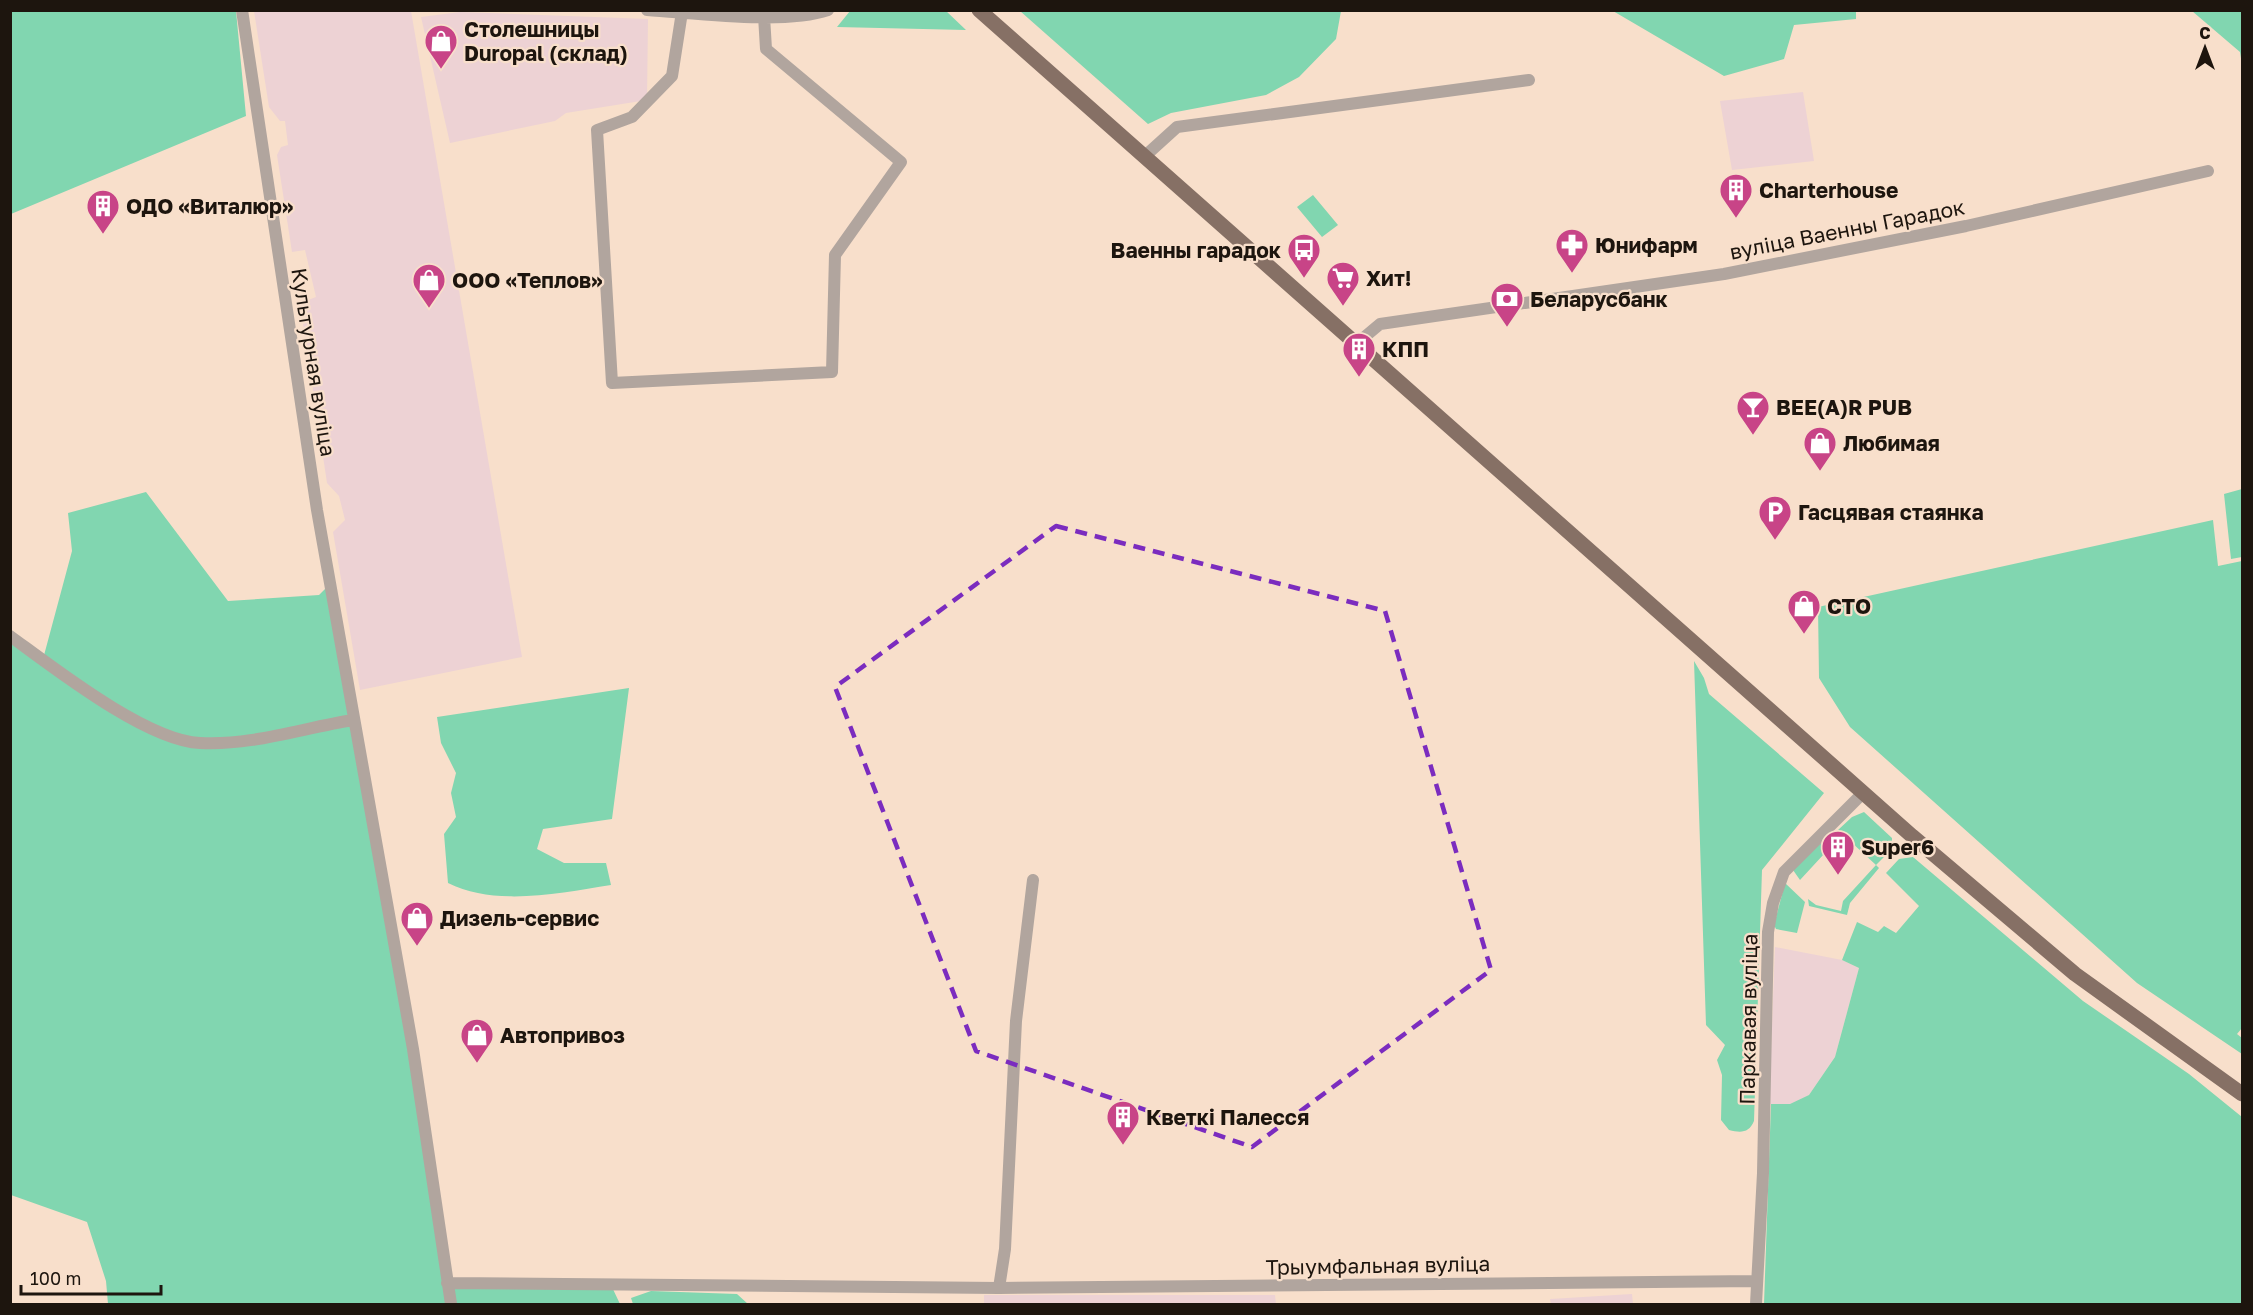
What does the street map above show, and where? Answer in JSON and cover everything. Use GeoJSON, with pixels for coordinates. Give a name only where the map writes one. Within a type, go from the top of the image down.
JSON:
{"type":"FeatureCollection","features":[{"type":"Feature","properties":{"kind":"main road"},"geometry":{"type":"LineString","coordinates":[[979,10],[1863,793],[2074,974],[2242,1095]]}},
{"type":"Feature","properties":{"kind":"street","name":"Культурная вуліца"},"geometry":{"type":"LineString","coordinates":[[242,10],[315,499],[412,1049],[451,1305]]}},
{"type":"Feature","properties":{"kind":"street"},"geometry":{"type":"LineString","coordinates":[[647,10],[764,16],[812,16],[828,10]]}},
{"type":"Feature","properties":{"kind":"street"},"geometry":{"type":"LineString","coordinates":[[682,12],[672,76],[632,117],[597,130],[612,383],[832,372],[835,255],[901,162],[766,49],[764,16]]}},
{"type":"Feature","properties":{"kind":"street"},"geometry":{"type":"LineString","coordinates":[[1145,156],[1176,127],[1529,80]]}},
{"type":"Feature","properties":{"kind":"street","name":"вуліца Ваенны Гарадок"},"geometry":{"type":"LineString","coordinates":[[1355,345],[1380,324],[1724,274],[1966,226],[2208,171]]}},
{"type":"Feature","properties":{"kind":"street"},"geometry":{"type":"LineString","coordinates":[[10,636],[117,709],[154,729],[184,740],[226,743],[353,720]]}},
{"type":"Feature","properties":{"kind":"street","name":"Паркавая вуліца"},"geometry":{"type":"LineString","coordinates":[[1756,1305],[1764,1173],[1768,932],[1773,903],[1789,866],[1863,793]]}},
{"type":"Feature","properties":{"kind":"street"},"geometry":{"type":"LineString","coordinates":[[999,1288],[1005,1249],[1016,1021],[1033,880]]}},
{"type":"Feature","properties":{"kind":"street","name":"Трыумфальная вуліца"},"geometry":{"type":"LineString","coordinates":[[447,1283],[999,1288],[1757,1281]]}},
{"type":"Feature","properties":{"kind":"highlighted area"},"geometry":{"type":"Polygon","coordinates":[[[1056,526],[1385,611],[1491,970],[1252,1147],[976,1051],[835,687],[1056,526]]]}},
{"type":"Feature","properties":{"kind":"shaded area"},"geometry":{"type":"Polygon","coordinates":[[[254,11],[411,11],[522,657],[360,690],[333,532],[345,520],[339,496],[327,483],[300,303],[316,297],[305,250],[292,252],[277,155],[281,147],[288,145],[285,121],[280,121],[269,107],[254,11]]]}},
{"type":"Feature","properties":{"kind":"shaded area"},"geometry":{"type":"Polygon","coordinates":[[[460,12],[648,19],[647,100],[566,113],[555,121],[450,143],[421,17],[460,12]]]}},
{"type":"Feature","properties":{"kind":"shaded area"},"geometry":{"type":"Polygon","coordinates":[[[1803,92],[1814,161],[1732,170],[1720,101],[1803,92]]]}},
{"type":"Feature","properties":{"kind":"shaded area"},"geometry":{"type":"Polygon","coordinates":[[[1775,947],[1842,960],[1859,968],[1835,1057],[1809,1095],[1790,1105],[1769,1104],[1775,947]]]}},
{"type":"Feature","properties":{"kind":"shaded area"},"geometry":{"type":"Polygon","coordinates":[[[1632,1294],[1633,1304],[1551,1304],[1550,1299],[1632,1294]]]}},
{"type":"Feature","properties":{"kind":"shaded area"},"geometry":{"type":"Polygon","coordinates":[[[984,1295],[1275,1295],[1276,1304],[984,1304],[984,1295]]]}},
{"type":"Feature","properties":{"kind":"green space"},"geometry":{"type":"Polygon","coordinates":[[[945,10],[966,30],[837,27],[850,11],[945,10]]]}},
{"type":"Feature","properties":{"kind":"green space"},"geometry":{"type":"Polygon","coordinates":[[[1856,10],[1856,19],[1794,25],[1784,59],[1724,76],[1613,11],[1856,10]]]}},
{"type":"Feature","properties":{"kind":"green space"},"geometry":{"type":"Polygon","coordinates":[[[11,11],[236,11],[246,116],[11,214],[11,11]]]}},
{"type":"Feature","properties":{"kind":"green space"},"geometry":{"type":"Polygon","coordinates":[[[1020,11],[1341,11],[1336,39],[1299,77],[1266,95],[1171,113],[1148,124],[1020,11]]]}},
{"type":"Feature","properties":{"kind":"green space"},"geometry":{"type":"Polygon","coordinates":[[[2192,11],[2242,11],[2242,65],[2240,52],[2192,11]]]}},
{"type":"Feature","properties":{"kind":"green space"},"geometry":{"type":"Polygon","coordinates":[[[1313,195],[1338,225],[1322,237],[1297,207],[1313,195]]]}},
{"type":"Feature","properties":{"kind":"green space"},"geometry":{"type":"Polygon","coordinates":[[[2242,489],[2242,557],[2231,559],[2224,494],[2242,489]]]}},
{"type":"Feature","properties":{"kind":"green space"},"geometry":{"type":"Polygon","coordinates":[[[146,492],[228,601],[319,595],[330,584],[447,1283],[611,1285],[620,1304],[108,1304],[106,1281],[87,1222],[11,1195],[11,636],[43,659],[72,551],[68,513],[146,492]]]}},
{"type":"Feature","properties":{"kind":"green space"},"geometry":{"type":"Polygon","coordinates":[[[2213,520],[2218,566],[2242,561],[2242,1028],[2237,1034],[2242,1038],[2242,1054],[2137,983],[1850,727],[1819,678],[1818,607],[2213,520]]]}},
{"type":"Feature","properties":{"kind":"green space"},"geometry":{"type":"Polygon","coordinates":[[[1694,661],[1704,678],[1709,694],[1824,793],[1762,870],[1754,1121],[1750,1128],[1741,1132],[1729,1130],[1721,1120],[1722,1075],[1717,1060],[1725,1045],[1706,1025],[1694,661]]]}},
{"type":"Feature","properties":{"kind":"green space"},"geometry":{"type":"Polygon","coordinates":[[[629,688],[612,819],[543,829],[537,849],[564,863],[606,863],[611,885],[550,894],[507,896],[487,895],[448,883],[444,834],[456,817],[451,793],[456,773],[441,743],[437,717],[629,688]]]}},
{"type":"Feature","properties":{"kind":"green space"},"geometry":{"type":"Polygon","coordinates":[[[1864,812],[1892,838],[1892,849],[1876,865],[1838,830],[1852,817],[1864,812]]]}},
{"type":"Feature","properties":{"kind":"green space"},"geometry":{"type":"Polygon","coordinates":[[[1833,839],[1836,841],[1800,880],[1793,870],[1816,847],[1833,839]]]}},
{"type":"Feature","properties":{"kind":"green space"},"geometry":{"type":"Polygon","coordinates":[[[1913,857],[2083,1001],[2189,1074],[2242,1117],[2242,1304],[1764,1304],[1771,1104],[1790,1104],[1809,1095],[1835,1057],[1859,968],[1842,960],[1857,922],[1878,932],[1884,926],[1896,933],[1919,906],[1886,873],[1899,859],[1913,857]]]}},
{"type":"Feature","properties":{"kind":"green space"},"geometry":{"type":"Polygon","coordinates":[[[1876,865],[1879,868],[1850,903],[1847,915],[1809,906],[1808,899],[1816,905],[1841,911],[1843,901],[1876,865]]]}},
{"type":"Feature","properties":{"kind":"green space"},"geometry":{"type":"Polygon","coordinates":[[[1785,883],[1805,902],[1797,933],[1776,929],[1774,925],[1785,883]]]}},
{"type":"Feature","properties":{"kind":"green space"},"geometry":{"type":"Polygon","coordinates":[[[651,1291],[737,1294],[748,1304],[633,1304],[631,1298],[651,1291]]]}},
{"type":"Feature","properties":{"kind":"place","name":"Столешницы Duropal (склад)"},"geometry":{"type":"Point","coordinates":[441,70]}},
{"type":"Feature","properties":{"kind":"place","name":"Charterhouse"},"geometry":{"type":"Point","coordinates":[1736,219]}},
{"type":"Feature","properties":{"kind":"place","name":"ОДО «Виталюр»"},"geometry":{"type":"Point","coordinates":[103,235]}},
{"type":"Feature","properties":{"kind":"place","name":"Юнифарм"},"geometry":{"type":"Point","coordinates":[1572,274]}},
{"type":"Feature","properties":{"kind":"place","name":"Ваенны гарадок"},"geometry":{"type":"Point","coordinates":[1304,279]}},
{"type":"Feature","properties":{"kind":"place","name":"Хит!"},"geometry":{"type":"Point","coordinates":[1343,307]}},
{"type":"Feature","properties":{"kind":"place","name":"ООО «Теплов»"},"geometry":{"type":"Point","coordinates":[429,309]}},
{"type":"Feature","properties":{"kind":"place","name":"Беларусбанк"},"geometry":{"type":"Point","coordinates":[1507,328]}},
{"type":"Feature","properties":{"kind":"place","name":"КПП"},"geometry":{"type":"Point","coordinates":[1359,378]}},
{"type":"Feature","properties":{"kind":"place","name":"BEE(A)R PUB"},"geometry":{"type":"Point","coordinates":[1753,436]}},
{"type":"Feature","properties":{"kind":"place","name":"Любимая"},"geometry":{"type":"Point","coordinates":[1820,472]}},
{"type":"Feature","properties":{"kind":"place","name":"Гасцявая стаянка"},"geometry":{"type":"Point","coordinates":[1775,541]}},
{"type":"Feature","properties":{"kind":"place","name":"СТО"},"geometry":{"type":"Point","coordinates":[1804,635]}},
{"type":"Feature","properties":{"kind":"place","name":"Super6"},"geometry":{"type":"Point","coordinates":[1838,876]}},
{"type":"Feature","properties":{"kind":"place","name":"Дизель-сервис"},"geometry":{"type":"Point","coordinates":[417,947]}},
{"type":"Feature","properties":{"kind":"place","name":"Автопривоз"},"geometry":{"type":"Point","coordinates":[477,1064]}},
{"type":"Feature","properties":{"kind":"place","name":"Кветкі Палесся"},"geometry":{"type":"Point","coordinates":[1123,1146]}}]}
